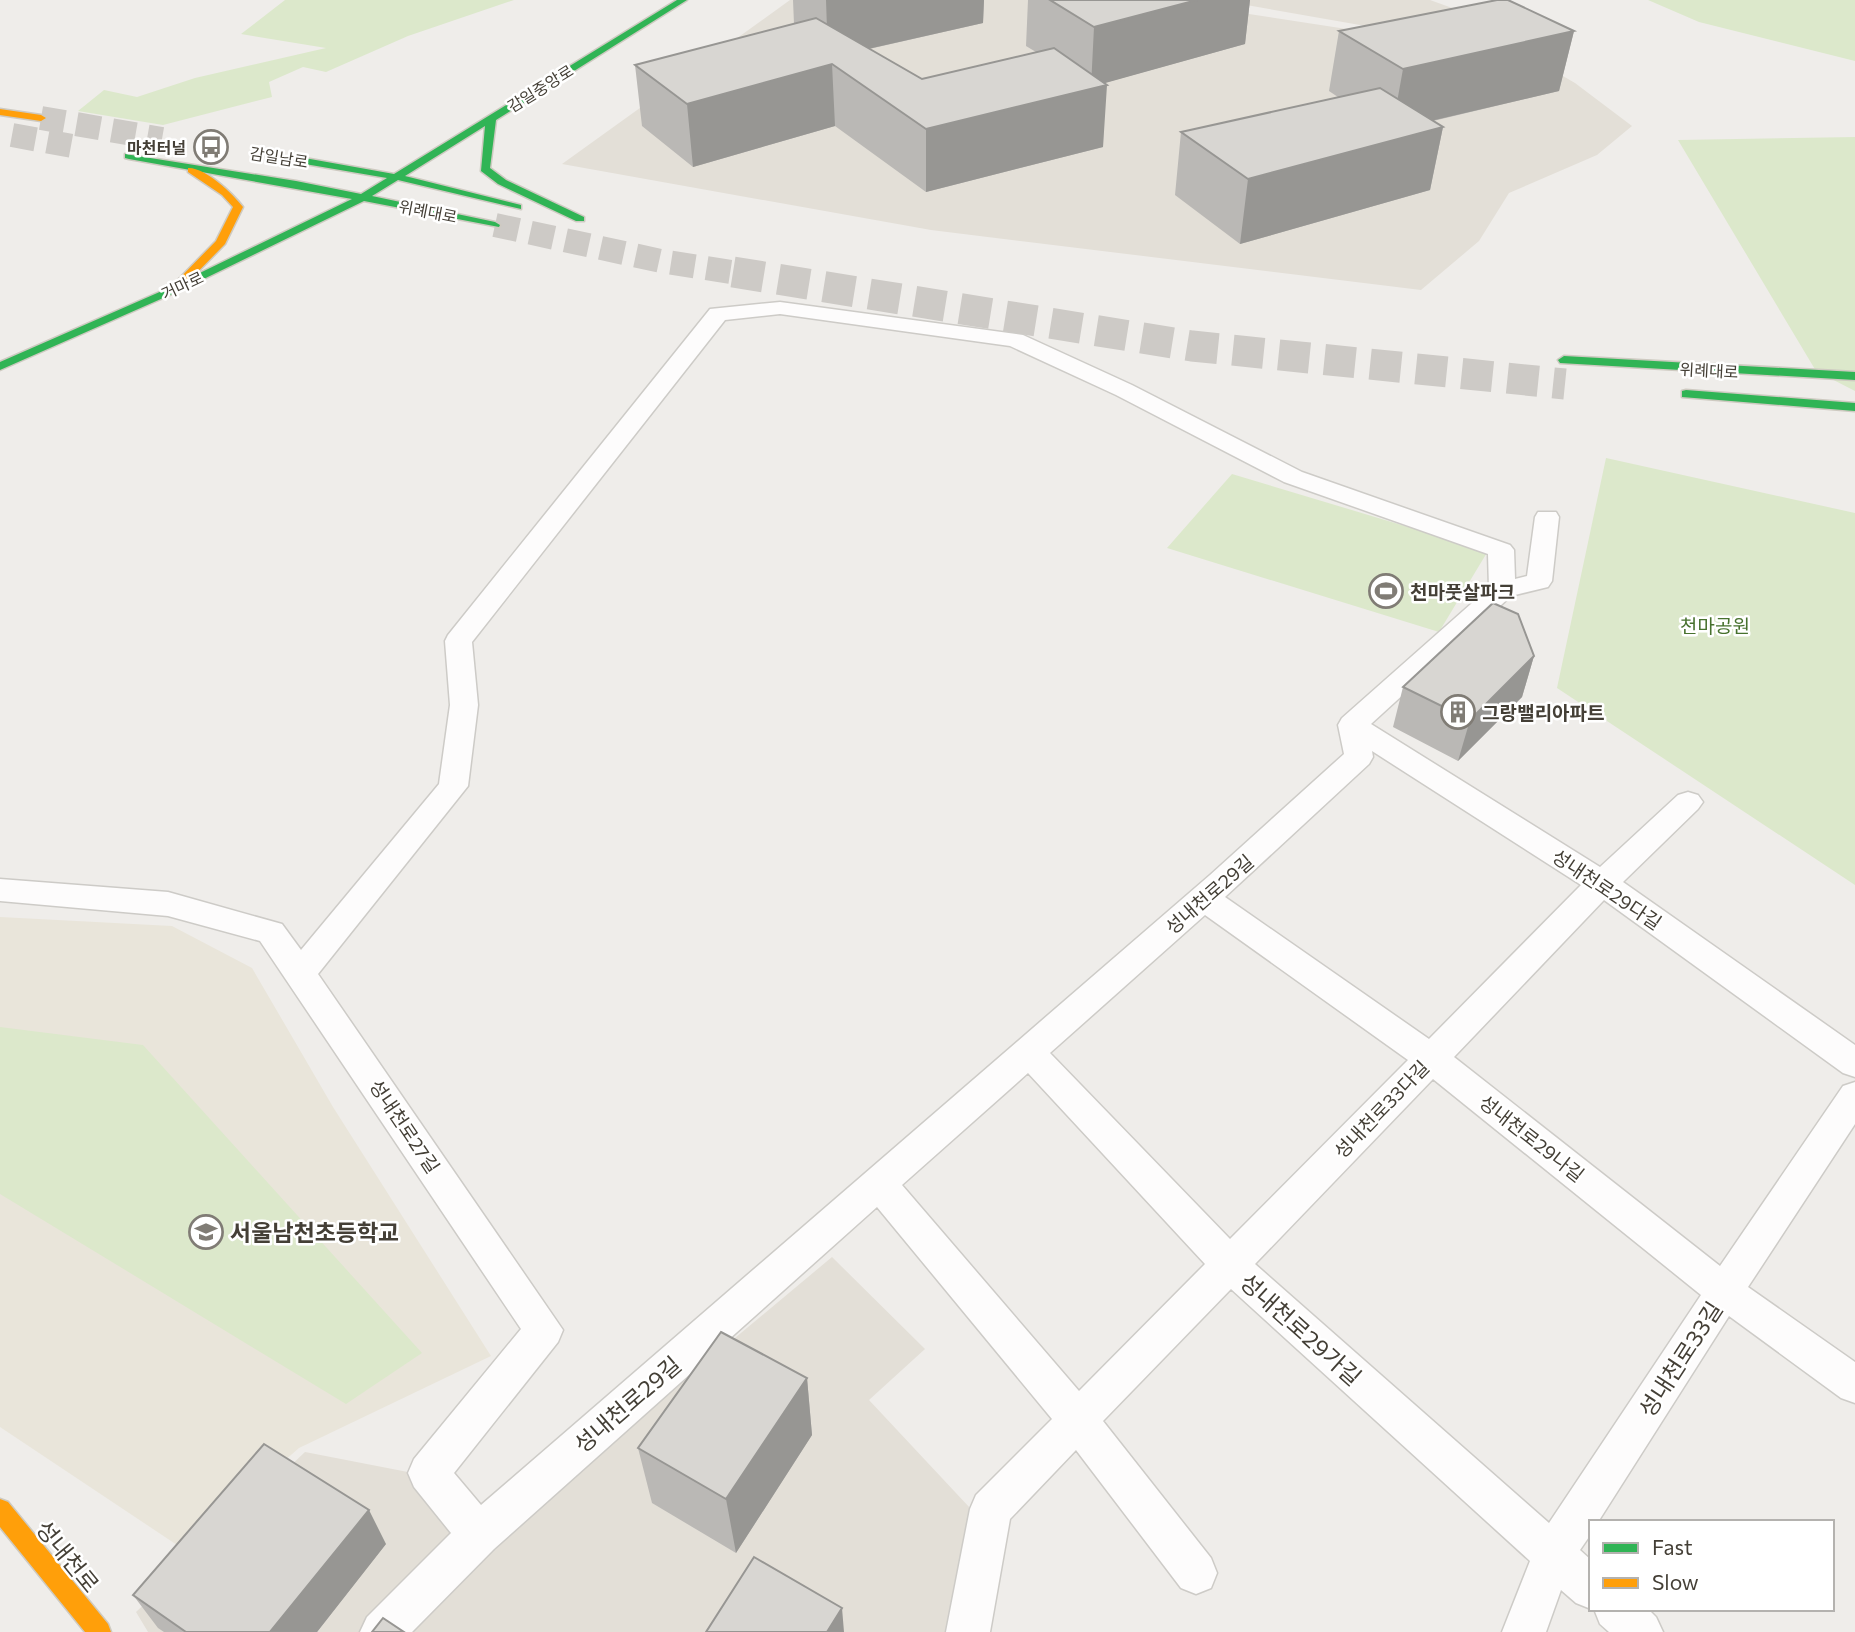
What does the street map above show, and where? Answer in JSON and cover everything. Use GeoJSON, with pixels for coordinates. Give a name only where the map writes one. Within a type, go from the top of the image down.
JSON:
{"type":"FeatureCollection","features":[{"type":"Feature","properties":{"kind":"main road","name":"감일중앙로"},"geometry":{"type":"LineString","coordinates":[[362,198],[683,0]]}},
{"type":"Feature","properties":{"kind":"main road"},"geometry":{"type":"LineString","coordinates":[[0,112],[41,118]]}},
{"type":"Feature","properties":{"kind":"main road"},"geometry":{"type":"LineString","coordinates":[[491,118],[485,169],[502,181],[580,219]]}},
{"type":"Feature","properties":{"kind":"main road","name":"감일남로"},"geometry":{"type":"LineString","coordinates":[[129,156],[362,198]]}},
{"type":"Feature","properties":{"kind":"main road","name":"감일남로"},"geometry":{"type":"LineString","coordinates":[[284,158],[396,177]]}},
{"type":"Feature","properties":{"kind":"main road"},"geometry":{"type":"LineString","coordinates":[[174,289],[210,254],[234,223],[238,208],[226,193],[187,167]]}},
{"type":"Feature","properties":{"kind":"main road","name":"위례대로"},"geometry":{"type":"LineString","coordinates":[[396,177],[517,208]]}},
{"type":"Feature","properties":{"kind":"main road","name":"위례대로"},"geometry":{"type":"LineString","coordinates":[[362,198],[495,225]]}},
{"type":"Feature","properties":{"kind":"main road","name":"거마로"},"geometry":{"type":"LineString","coordinates":[[0,366],[174,289],[362,198]]}},
{"type":"Feature","properties":{"kind":"main road","name":"위례대로"},"geometry":{"type":"LineString","coordinates":[[1564,360],[1855,376]]}},
{"type":"Feature","properties":{"kind":"main road","name":"위례대로"},"geometry":{"type":"LineString","coordinates":[[1675,393],[1855,407]]}},
{"type":"Feature","properties":{"kind":"main road","name":"성내천로"},"geometry":{"type":"LineString","coordinates":[[0,1510],[100,1632]]}},
{"type":"Feature","properties":{"kind":"street"},"geometry":{"type":"LineString","coordinates":[[300,974],[453,786],[464,705],[458,641],[718,314],[780,308],[1015,340],[1124,390],[1293,477],[1501,551],[1502,590]]}},
{"type":"Feature","properties":{"kind":"street"},"geometry":{"type":"LineString","coordinates":[[1352,725],[1502,590],[1539,581],[1546,517]]}},
{"type":"Feature","properties":{"kind":"street","name":"성내천로29다길"},"geometry":{"type":"LineString","coordinates":[[1352,725],[1602,884],[1855,1063]]}},
{"type":"Feature","properties":{"kind":"street","name":"성내천로29길"},"geometry":{"type":"LineString","coordinates":[[382,1632],[479,1534],[1204,898],[1359,757],[1352,725]]}},
{"type":"Feature","properties":{"kind":"street","name":"성내천로33다길"},"geometry":{"type":"LineString","coordinates":[[968,1632],[991,1509],[1602,884],[1688,802]]}},
{"type":"Feature","properties":{"kind":"street","name":"성내천로27길"},"geometry":{"type":"LineString","coordinates":[[0,890],[169,905],[271,932],[544,1330],[428,1473],[479,1534]]}},
{"type":"Feature","properties":{"kind":"street","name":"성내천로29나길"},"geometry":{"type":"LineString","coordinates":[[1204,898],[1431,1058],[1724,1291],[1855,1385]]}},
{"type":"Feature","properties":{"kind":"street","name":"성내천로29가길"},"geometry":{"type":"LineString","coordinates":[[1028,1051],[1229,1264],[1589,1586]]}},
{"type":"Feature","properties":{"kind":"street","name":"성내천로33길"},"geometry":{"type":"LineString","coordinates":[[1524,1632],[1553,1555],[1724,1291],[1855,1096]]}},
{"type":"Feature","properties":{"kind":"street"},"geometry":{"type":"LineString","coordinates":[[879,1182],[1078,1420],[1196,1573]]}},
{"type":"Feature","properties":{"kind":"street"},"geometry":{"type":"LineString","coordinates":[[1617,1611],[1641,1632]]}},
{"type":"Feature","properties":{"kind":"shaded area"},"geometry":{"type":"Polygon","coordinates":[[[790,0],[1157,0],[1530,57],[1575,83],[1632,126],[1597,155],[1509,193],[1479,241],[1421,290],[931,230],[562,164],[790,0]]]}},
{"type":"Feature","properties":{"kind":"shaded area"},"geometry":{"type":"Polygon","coordinates":[[[1218,0],[1430,0],[1455,9],[1514,52],[1218,0]]]}},
{"type":"Feature","properties":{"kind":"shaded area","name":"서울남천초등학교"},"geometry":{"type":"Polygon","coordinates":[[[0,917],[172,926],[252,968],[333,1107],[491,1356],[299,1448],[183,1549],[0,1427],[0,917]]]}},
{"type":"Feature","properties":{"kind":"shaded area"},"geometry":{"type":"Polygon","coordinates":[[[832,1257],[925,1349],[869,1400],[970,1508],[947,1632],[148,1632],[136,1612],[305,1452],[413,1473],[481,1550],[832,1257]]]}},
{"type":"Feature","properties":{"kind":"green space"},"geometry":{"type":"Polygon","coordinates":[[[285,0],[514,0],[408,36],[326,72],[303,67],[269,82],[272,97],[163,125],[78,111],[104,90],[137,97],[195,78],[326,48],[241,34],[285,0]]]}},
{"type":"Feature","properties":{"kind":"green space"},"geometry":{"type":"Polygon","coordinates":[[[1648,0],[1855,0],[1855,61],[1699,22],[1648,0]]]}},
{"type":"Feature","properties":{"kind":"green space"},"geometry":{"type":"Polygon","coordinates":[[[1855,137],[1855,391],[1816,371],[1678,140],[1855,137]]]}},
{"type":"Feature","properties":{"kind":"green space","name":"천마공원"},"geometry":{"type":"Polygon","coordinates":[[[1606,458],[1855,513],[1855,885],[1557,688],[1606,458]]]}},
{"type":"Feature","properties":{"kind":"green space","name":"천마풋살파크"},"geometry":{"type":"Polygon","coordinates":[[[1232,474],[1488,551],[1439,632],[1167,548],[1232,474]]]}},
{"type":"Feature","properties":{"kind":"green space"},"geometry":{"type":"Polygon","coordinates":[[[0,1027],[143,1045],[422,1353],[346,1404],[0,1194],[0,1027]]]}},
{"type":"Feature","properties":{"kind":"building"},"geometry":{"type":"Polygon","coordinates":[[[1050,0],[1197,0],[1094,27],[1050,0]]]}},
{"type":"Feature","properties":{"kind":"building"},"geometry":{"type":"Polygon","coordinates":[[[1508,0],[1574,31],[1403,69],[1339,31],[1508,0]]]}},
{"type":"Feature","properties":{"kind":"building"},"geometry":{"type":"Polygon","coordinates":[[[816,18],[922,79],[1054,48],[1107,85],[926,129],[832,64],[687,104],[635,65],[816,18]]]}},
{"type":"Feature","properties":{"kind":"building"},"geometry":{"type":"Polygon","coordinates":[[[1380,88],[1443,127],[1248,179],[1181,132],[1380,88]]]}},
{"type":"Feature","properties":{"kind":"building"},"geometry":{"type":"Polygon","coordinates":[[[1493,603],[1518,614],[1534,656],[1470,720],[1403,687],[1493,603]]]}},
{"type":"Feature","properties":{"kind":"building"},"geometry":{"type":"Polygon","coordinates":[[[721,1332],[807,1378],[726,1499],[638,1448],[721,1332]]]}},
{"type":"Feature","properties":{"kind":"building"},"geometry":{"type":"Polygon","coordinates":[[[264,1444],[369,1510],[270,1632],[186,1632],[133,1595],[264,1444]]]}},
{"type":"Feature","properties":{"kind":"building"},"geometry":{"type":"Polygon","coordinates":[[[754,1557],[842,1608],[827,1632],[706,1632],[754,1557]]]}},
{"type":"Feature","properties":{"kind":"building"},"geometry":{"type":"Polygon","coordinates":[[[383,1618],[404,1632],[372,1632],[383,1618]]]}},
{"type":"Feature","properties":{"kind":"tunnel"},"geometry":{"type":"LineString","coordinates":[[41,118],[162,139]]}},
{"type":"Feature","properties":{"kind":"tunnel"},"geometry":{"type":"LineString","coordinates":[[12,135],[72,146]]}},
{"type":"Feature","properties":{"kind":"tunnel"},"geometry":{"type":"LineString","coordinates":[[495,225],[661,261],[744,274]]}},
{"type":"Feature","properties":{"kind":"tunnel"},"geometry":{"type":"LineString","coordinates":[[733,272],[1192,346],[1565,384]]}},
{"type":"Feature","properties":{"kind":"traffic: fast"},"geometry":{"type":"LineString","coordinates":[[0,366],[175,289],[362,198],[683,0]]}},
{"type":"Feature","properties":{"kind":"traffic: fast"},"geometry":{"type":"LineString","coordinates":[[491,118],[485,169],[502,182],[580,219]]}},
{"type":"Feature","properties":{"kind":"traffic: fast"},"geometry":{"type":"LineString","coordinates":[[129,156],[296,184],[495,225]]}},
{"type":"Feature","properties":{"kind":"traffic: fast"},"geometry":{"type":"LineString","coordinates":[[299,160],[396,177],[517,207]]}},
{"type":"Feature","properties":{"kind":"traffic: fast"},"geometry":{"type":"LineString","coordinates":[[1564,360],[1855,376]]}},
{"type":"Feature","properties":{"kind":"traffic: fast"},"geometry":{"type":"LineString","coordinates":[[1686,394],[1855,407]]}},
{"type":"Feature","properties":{"kind":"traffic: slow"},"geometry":{"type":"LineString","coordinates":[[0,112],[41,118]]}},
{"type":"Feature","properties":{"kind":"traffic: slow"},"geometry":{"type":"LineString","coordinates":[[175,289],[221,242],[238,207],[226,193],[192,170]]}},
{"type":"Feature","properties":{"kind":"traffic: slow"},"geometry":{"type":"LineString","coordinates":[[0,1510],[100,1632]]}},
{"type":"Feature","properties":{"kind":"place","name":"마천터널"},"geometry":{"type":"Point","coordinates":[211,147]}},
{"type":"Feature","properties":{"kind":"place","name":"천마풋살파크"},"geometry":{"type":"Point","coordinates":[1386,591]}},
{"type":"Feature","properties":{"kind":"place","name":"그랑밸리아파트"},"geometry":{"type":"Point","coordinates":[1458,712]}},
{"type":"Feature","properties":{"kind":"place","name":"서울남천초등학교"},"geometry":{"type":"Point","coordinates":[206,1232]}}]}
